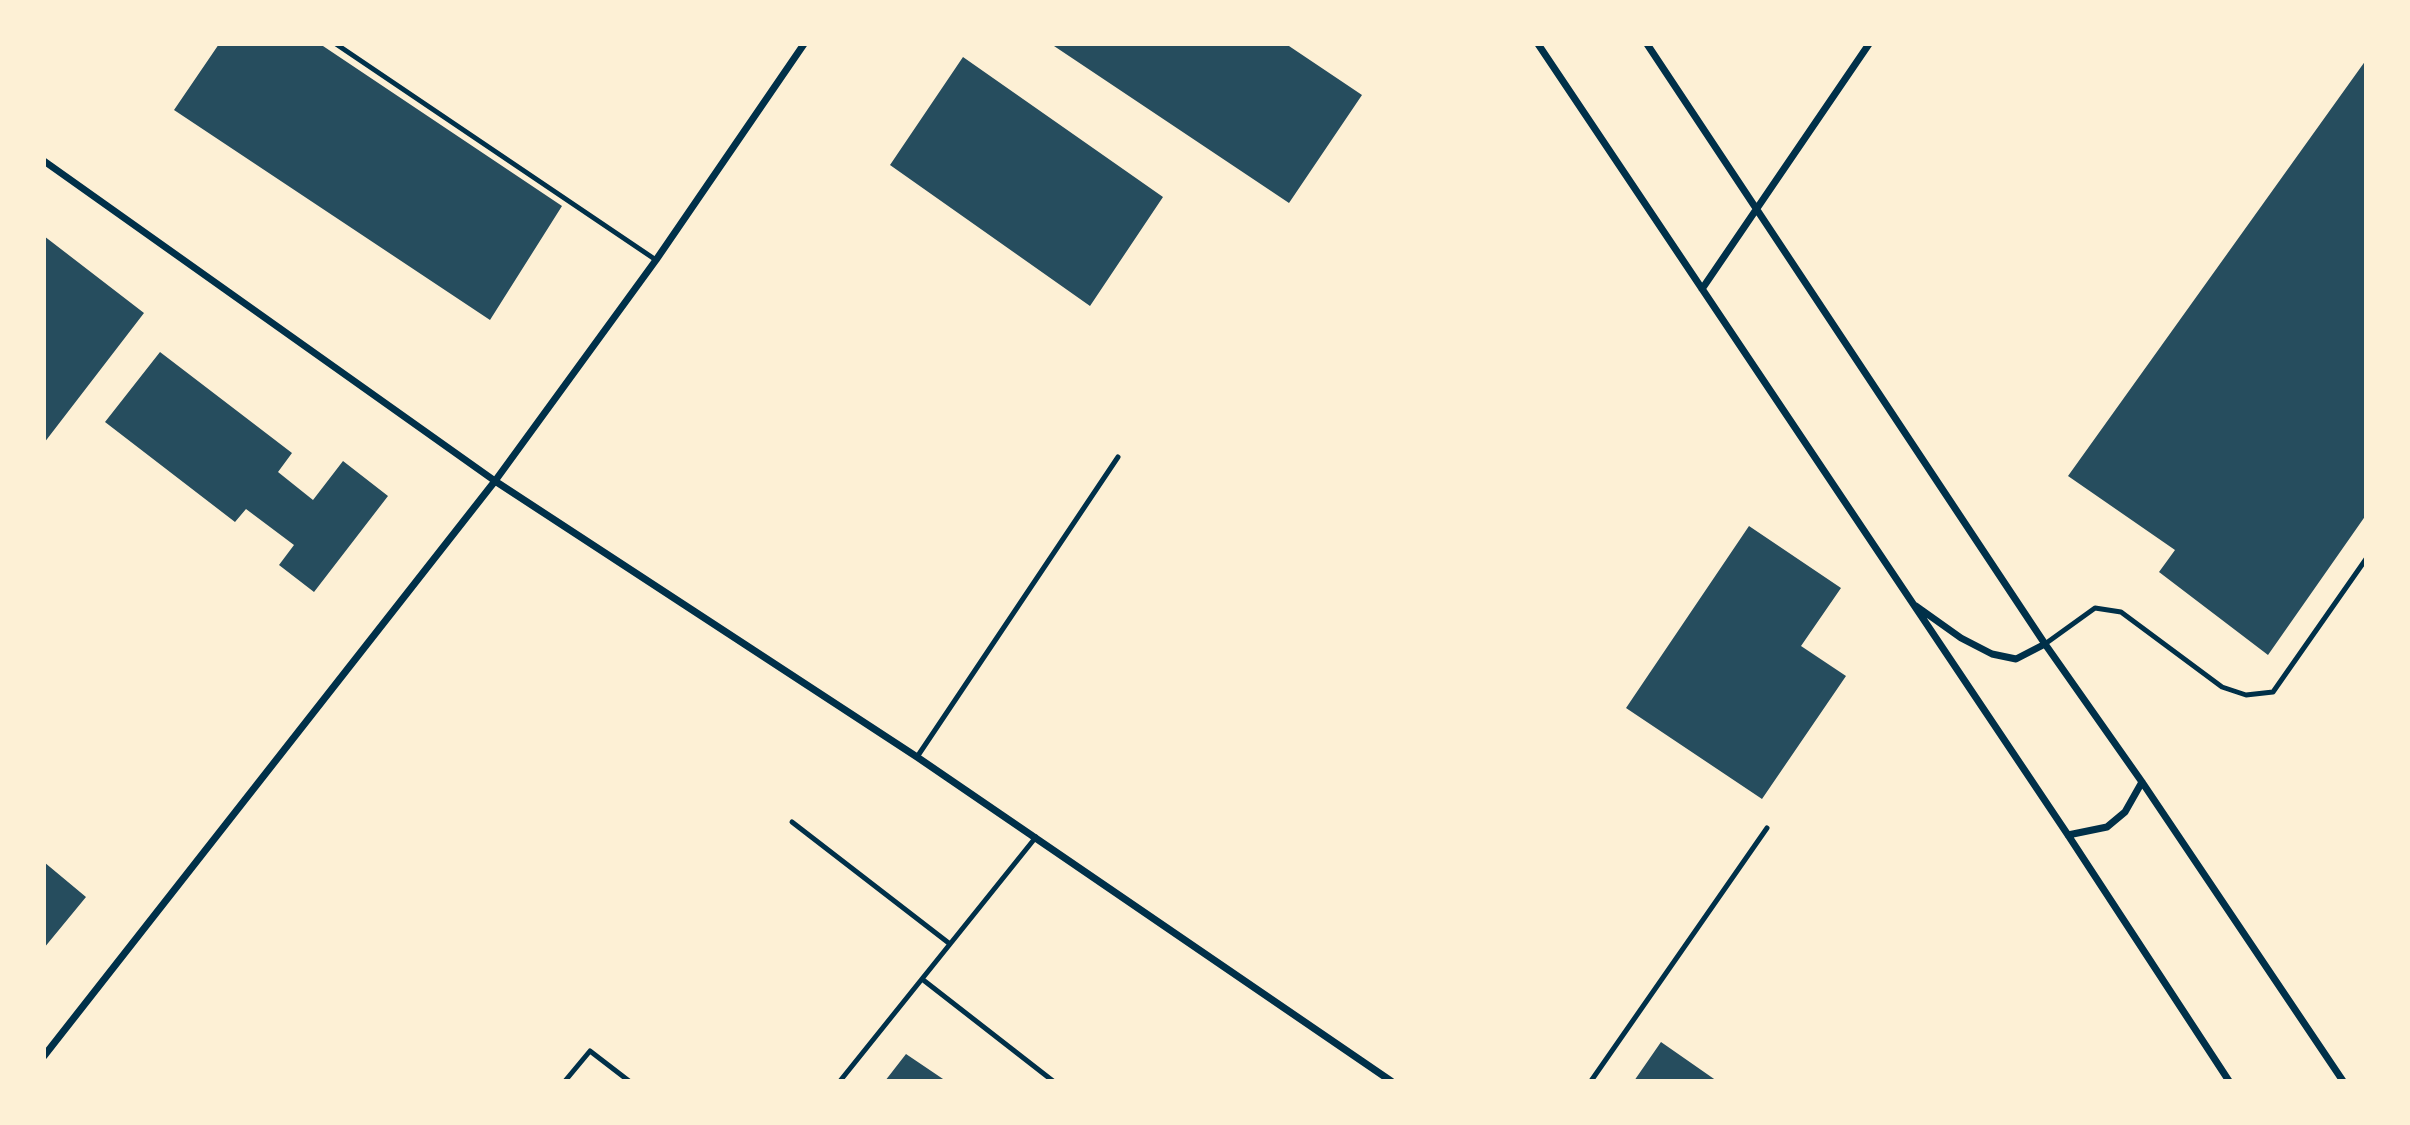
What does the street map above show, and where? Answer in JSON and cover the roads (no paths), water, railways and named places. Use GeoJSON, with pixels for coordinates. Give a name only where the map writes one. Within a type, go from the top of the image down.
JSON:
{"type":"FeatureCollection","features":[{"type":"Feature","properties":{"kind":"street"},"geometry":{"type":"LineString","coordinates":[[44,1056],[495,481],[656,260],[804,44]]}},
{"type":"Feature","properties":{"kind":"street"},"geometry":{"type":"LineString","coordinates":[[1538,44],[2230,1081]]}},
{"type":"Feature","properties":{"kind":"street"},"geometry":{"type":"LineString","coordinates":[[1647,44],[2045,644],[2142,782],[2343,1081]]}},
{"type":"Feature","properties":{"kind":"street"},"geometry":{"type":"LineString","coordinates":[[1702,289],[1869,44]]}},
{"type":"Feature","properties":{"kind":"street"},"geometry":{"type":"LineString","coordinates":[[44,162],[495,481],[917,757],[1391,1081]]}},
{"type":"Feature","properties":{"kind":"street"},"geometry":{"type":"LineString","coordinates":[[1909,601],[1961,638],[1992,654],[2016,659],[2045,644]]}},
{"type":"Feature","properties":{"kind":"street"},"geometry":{"type":"LineString","coordinates":[[2068,835],[2107,827],[2125,812],[2142,782]]}},
{"type":"Feature","properties":{"kind":"lane"},"geometry":{"type":"LineString","coordinates":[[336,44],[656,260]]}},
{"type":"Feature","properties":{"kind":"lane"},"geometry":{"type":"LineString","coordinates":[[917,757],[1118,457]]}},
{"type":"Feature","properties":{"kind":"lane"},"geometry":{"type":"LineString","coordinates":[[2045,644],[2095,608],[2121,612],[2222,687],[2246,695],[2273,692],[2366,559]]}},
{"type":"Feature","properties":{"kind":"lane"},"geometry":{"type":"LineString","coordinates":[[792,822],[950,944]]}},
{"type":"Feature","properties":{"kind":"lane"},"geometry":{"type":"LineString","coordinates":[[1591,1081],[1767,828]]}},
{"type":"Feature","properties":{"kind":"lane"},"geometry":{"type":"LineString","coordinates":[[841,1081],[1036,837]]}},
{"type":"Feature","properties":{"kind":"lane"},"geometry":{"type":"LineString","coordinates":[[922,979],[1053,1081]]}},
{"type":"Feature","properties":{"kind":"lane"},"geometry":{"type":"LineString","coordinates":[[565,1081],[590,1051],[629,1081]]}}]}
